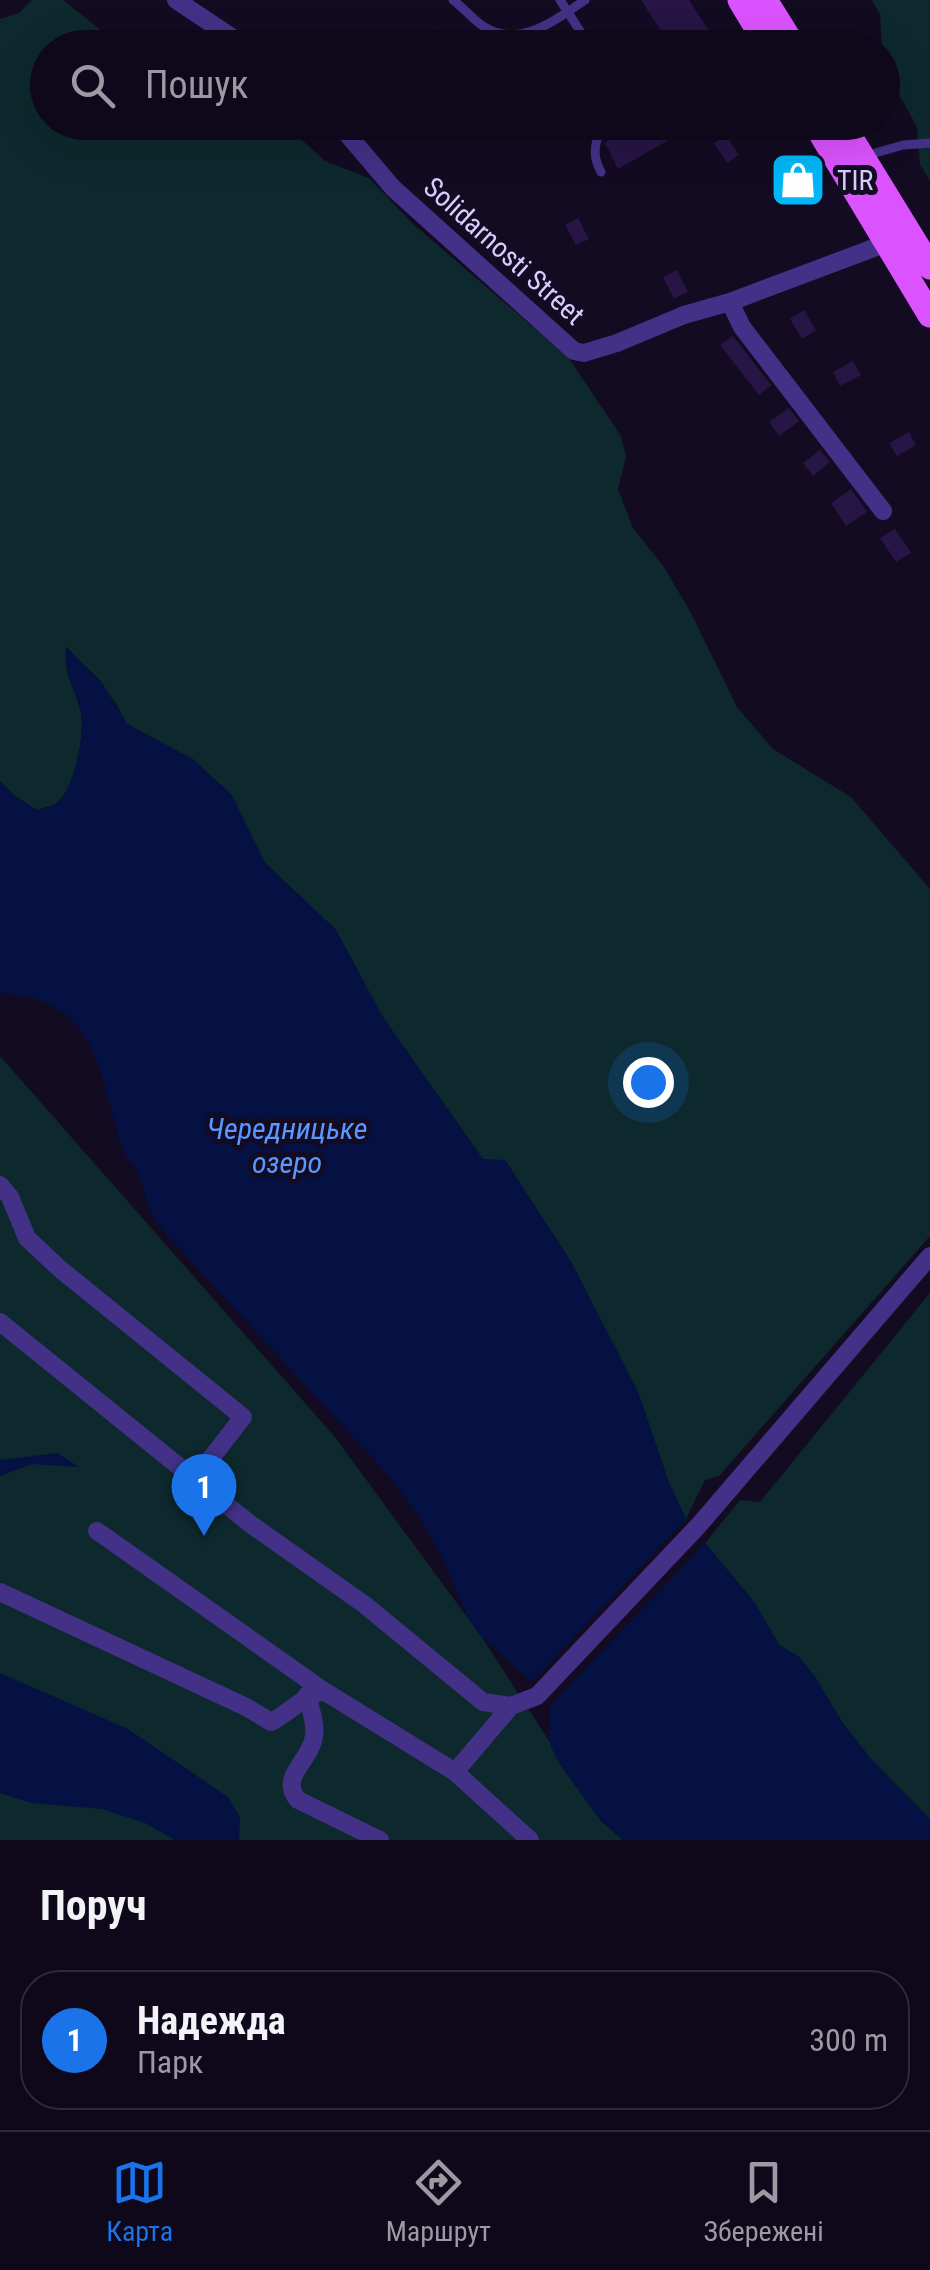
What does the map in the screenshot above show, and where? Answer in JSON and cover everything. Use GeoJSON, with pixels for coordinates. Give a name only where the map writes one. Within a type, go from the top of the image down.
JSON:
{"type":"FeatureCollection","features":[{"type":"Feature","properties":{"kind":"main road"},"geometry":{"type":"LineString","coordinates":[[740,0],[759,30]]}},
{"type":"Feature","properties":{"kind":"main road"},"geometry":{"type":"LineString","coordinates":[[766,0],[784,30]]}},
{"type":"Feature","properties":{"kind":"main road"},"geometry":{"type":"LineString","coordinates":[[825,140],[930,316]]}},
{"type":"Feature","properties":{"kind":"main road"},"geometry":{"type":"LineString","coordinates":[[852,140],[930,267]]}},
{"type":"Feature","properties":{"kind":"street"},"geometry":{"type":"LineString","coordinates":[[176,0],[221,30]]}},
{"type":"Feature","properties":{"kind":"street","name":"Solidarnosti Street"},"geometry":{"type":"LineString","coordinates":[[352,140],[393,188],[574,351],[584,353],[887,244]]}},
{"type":"Feature","properties":{"kind":"street"},"geometry":{"type":"LineString","coordinates":[[730,302],[742,326],[883,511]]}},
{"type":"Feature","properties":{"kind":"street"},"geometry":{"type":"LineString","coordinates":[[0,1185],[10,1198],[26,1238],[243,1417],[195,1479]]}},
{"type":"Feature","properties":{"kind":"street"},"geometry":{"type":"LineString","coordinates":[[0,1322],[249,1522],[366,1605],[483,1702],[511,1706],[538,1696],[699,1524],[930,1256]]}},
{"type":"Feature","properties":{"kind":"street"},"geometry":{"type":"LineString","coordinates":[[98,1531],[316,1693],[455,1772],[530,1840]]}},
{"type":"Feature","properties":{"kind":"street"},"geometry":{"type":"LineString","coordinates":[[0,1592],[271,1722],[316,1693]]}},
{"type":"Feature","properties":{"kind":"street"},"geometry":{"type":"LineString","coordinates":[[316,1693],[314,1738],[289,1782],[291,1792],[298,1800],[380,1840]]}},
{"type":"Feature","properties":{"kind":"street"},"geometry":{"type":"LineString","coordinates":[[455,1772],[511,1706]]}},
{"type":"Feature","properties":{"kind":"lane"},"geometry":{"type":"LineString","coordinates":[[453,0],[484,28],[493,30]]}},
{"type":"Feature","properties":{"kind":"lane"},"geometry":{"type":"LineString","coordinates":[[560,0],[580,30]]}},
{"type":"Feature","properties":{"kind":"lane"},"geometry":{"type":"LineString","coordinates":[[536,30],[586,0]]}},
{"type":"Feature","properties":{"kind":"lane"},"geometry":{"type":"LineString","coordinates":[[598,140],[594,160],[601,172]]}},
{"type":"Feature","properties":{"kind":"lane"},"geometry":{"type":"LineString","coordinates":[[862,157],[903,145],[930,143]]}},
{"type":"Feature","properties":{"kind":"green space"},"geometry":{"type":"Polygon","coordinates":[[[32,0],[63,0],[101,30],[30,30],[30,140],[302,140],[325,161],[369,178],[412,223],[568,357],[621,436],[626,457],[618,489],[633,528],[664,567],[691,613],[737,707],[773,749],[851,797],[930,889],[930,1236],[719,1476],[705,1480],[686,1519],[669,1483],[638,1392],[571,1262],[505,1160],[483,1160],[382,1016],[336,930],[265,863],[254,841],[194,760],[127,724],[115,702],[67,647],[67,672],[78,701],[82,730],[78,757],[65,794],[57,803],[37,810],[0,781],[0,19],[19,13],[32,0]]]}},
{"type":"Feature","properties":{"kind":"green space"},"geometry":{"type":"Polygon","coordinates":[[[872,0],[930,0],[930,181],[920,164],[917,127],[900,96],[900,30],[881,30],[880,14],[872,0]]]}},
{"type":"Feature","properties":{"kind":"green space"},"geometry":{"type":"Polygon","coordinates":[[[0,1056],[334,1436],[481,1636],[601,1821],[623,1840],[0,1840],[0,1056]]]}},
{"type":"Feature","properties":{"kind":"green space"},"geometry":{"type":"Polygon","coordinates":[[[930,1293],[930,1819],[871,1759],[842,1722],[815,1677],[799,1657],[779,1645],[754,1602],[705,1543],[740,1500],[760,1502],[930,1293]]]}},
{"type":"Feature","properties":{"kind":"water","name":"Чередницьке озеро"},"geometry":{"type":"Polygon","coordinates":[[[66,647],[101,681],[127,724],[194,760],[232,795],[265,863],[336,930],[382,1016],[483,1159],[505,1160],[571,1262],[638,1392],[669,1483],[686,1519],[532,1682],[481,1636],[468,1618],[441,1555],[389,1476],[151,1214],[137,1169],[125,1155],[100,1071],[77,1026],[59,1010],[34,998],[0,993],[0,781],[37,810],[57,803],[69,785],[80,748],[82,716],[69,677],[66,647]]]}},
{"type":"Feature","properties":{"kind":"water"},"geometry":{"type":"Polygon","coordinates":[[[58,1453],[79,1467],[32,1464],[0,1476],[0,1460],[58,1453]]]}},
{"type":"Feature","properties":{"kind":"water"},"geometry":{"type":"Polygon","coordinates":[[[705,1543],[754,1602],[779,1645],[799,1657],[815,1677],[842,1722],[871,1759],[930,1819],[930,1840],[623,1840],[601,1821],[550,1745],[550,1706],[705,1543]]]}},
{"type":"Feature","properties":{"kind":"water"},"geometry":{"type":"Polygon","coordinates":[[[0,1673],[128,1729],[228,1797],[240,1817],[239,1840],[175,1840],[145,1823],[102,1809],[31,1803],[0,1793],[0,1673]]]}},
{"type":"Feature","properties":{"kind":"building"},"geometry":{"type":"Polygon","coordinates":[[[641,0],[689,0],[708,30],[660,30],[641,0]]]}},
{"type":"Feature","properties":{"kind":"building"},"geometry":{"type":"Polygon","coordinates":[[[610,140],[669,140],[618,169],[605,143],[610,140]]]}},
{"type":"Feature","properties":{"kind":"building"},"geometry":{"type":"Polygon","coordinates":[[[729,140],[739,155],[727,163],[714,143],[729,140]]]}},
{"type":"Feature","properties":{"kind":"building"},"geometry":{"type":"Polygon","coordinates":[[[578,218],[589,239],[576,245],[565,225],[578,218]]]}},
{"type":"Feature","properties":{"kind":"building"},"geometry":{"type":"Polygon","coordinates":[[[677,270],[688,292],[674,299],[663,277],[677,270]]]}},
{"type":"Feature","properties":{"kind":"building"},"geometry":{"type":"Polygon","coordinates":[[[804,310],[816,330],[802,339],[790,319],[804,310]]]}},
{"type":"Feature","properties":{"kind":"building"},"geometry":{"type":"Polygon","coordinates":[[[733,336],[771,385],[759,395],[720,345],[733,336]]]}},
{"type":"Feature","properties":{"kind":"building"},"geometry":{"type":"Polygon","coordinates":[[[853,361],[861,375],[840,386],[833,372],[853,361]]]}},
{"type":"Feature","properties":{"kind":"building"},"geometry":{"type":"Polygon","coordinates":[[[789,408],[799,421],[779,436],[769,422],[789,408]]]}},
{"type":"Feature","properties":{"kind":"building"},"geometry":{"type":"Polygon","coordinates":[[[909,432],[916,445],[897,456],[889,443],[909,432]]]}},
{"type":"Feature","properties":{"kind":"building"},"geometry":{"type":"Polygon","coordinates":[[[820,450],[830,462],[813,476],[803,463],[820,450]]]}},
{"type":"Feature","properties":{"kind":"building"},"geometry":{"type":"Polygon","coordinates":[[[851,489],[867,512],[846,526],[831,503],[851,489]]]}},
{"type":"Feature","properties":{"kind":"building"},"geometry":{"type":"Polygon","coordinates":[[[895,529],[911,553],[896,562],[880,538],[895,529]]]}},
{"type":"Feature","properties":{"kind":"place","name":"TIR"},"geometry":{"type":"Point","coordinates":[798,180]}},
{"type":"Feature","properties":{"kind":"place","name":"Надежда"},"geometry":{"type":"Point","coordinates":[204,1536]}}]}
